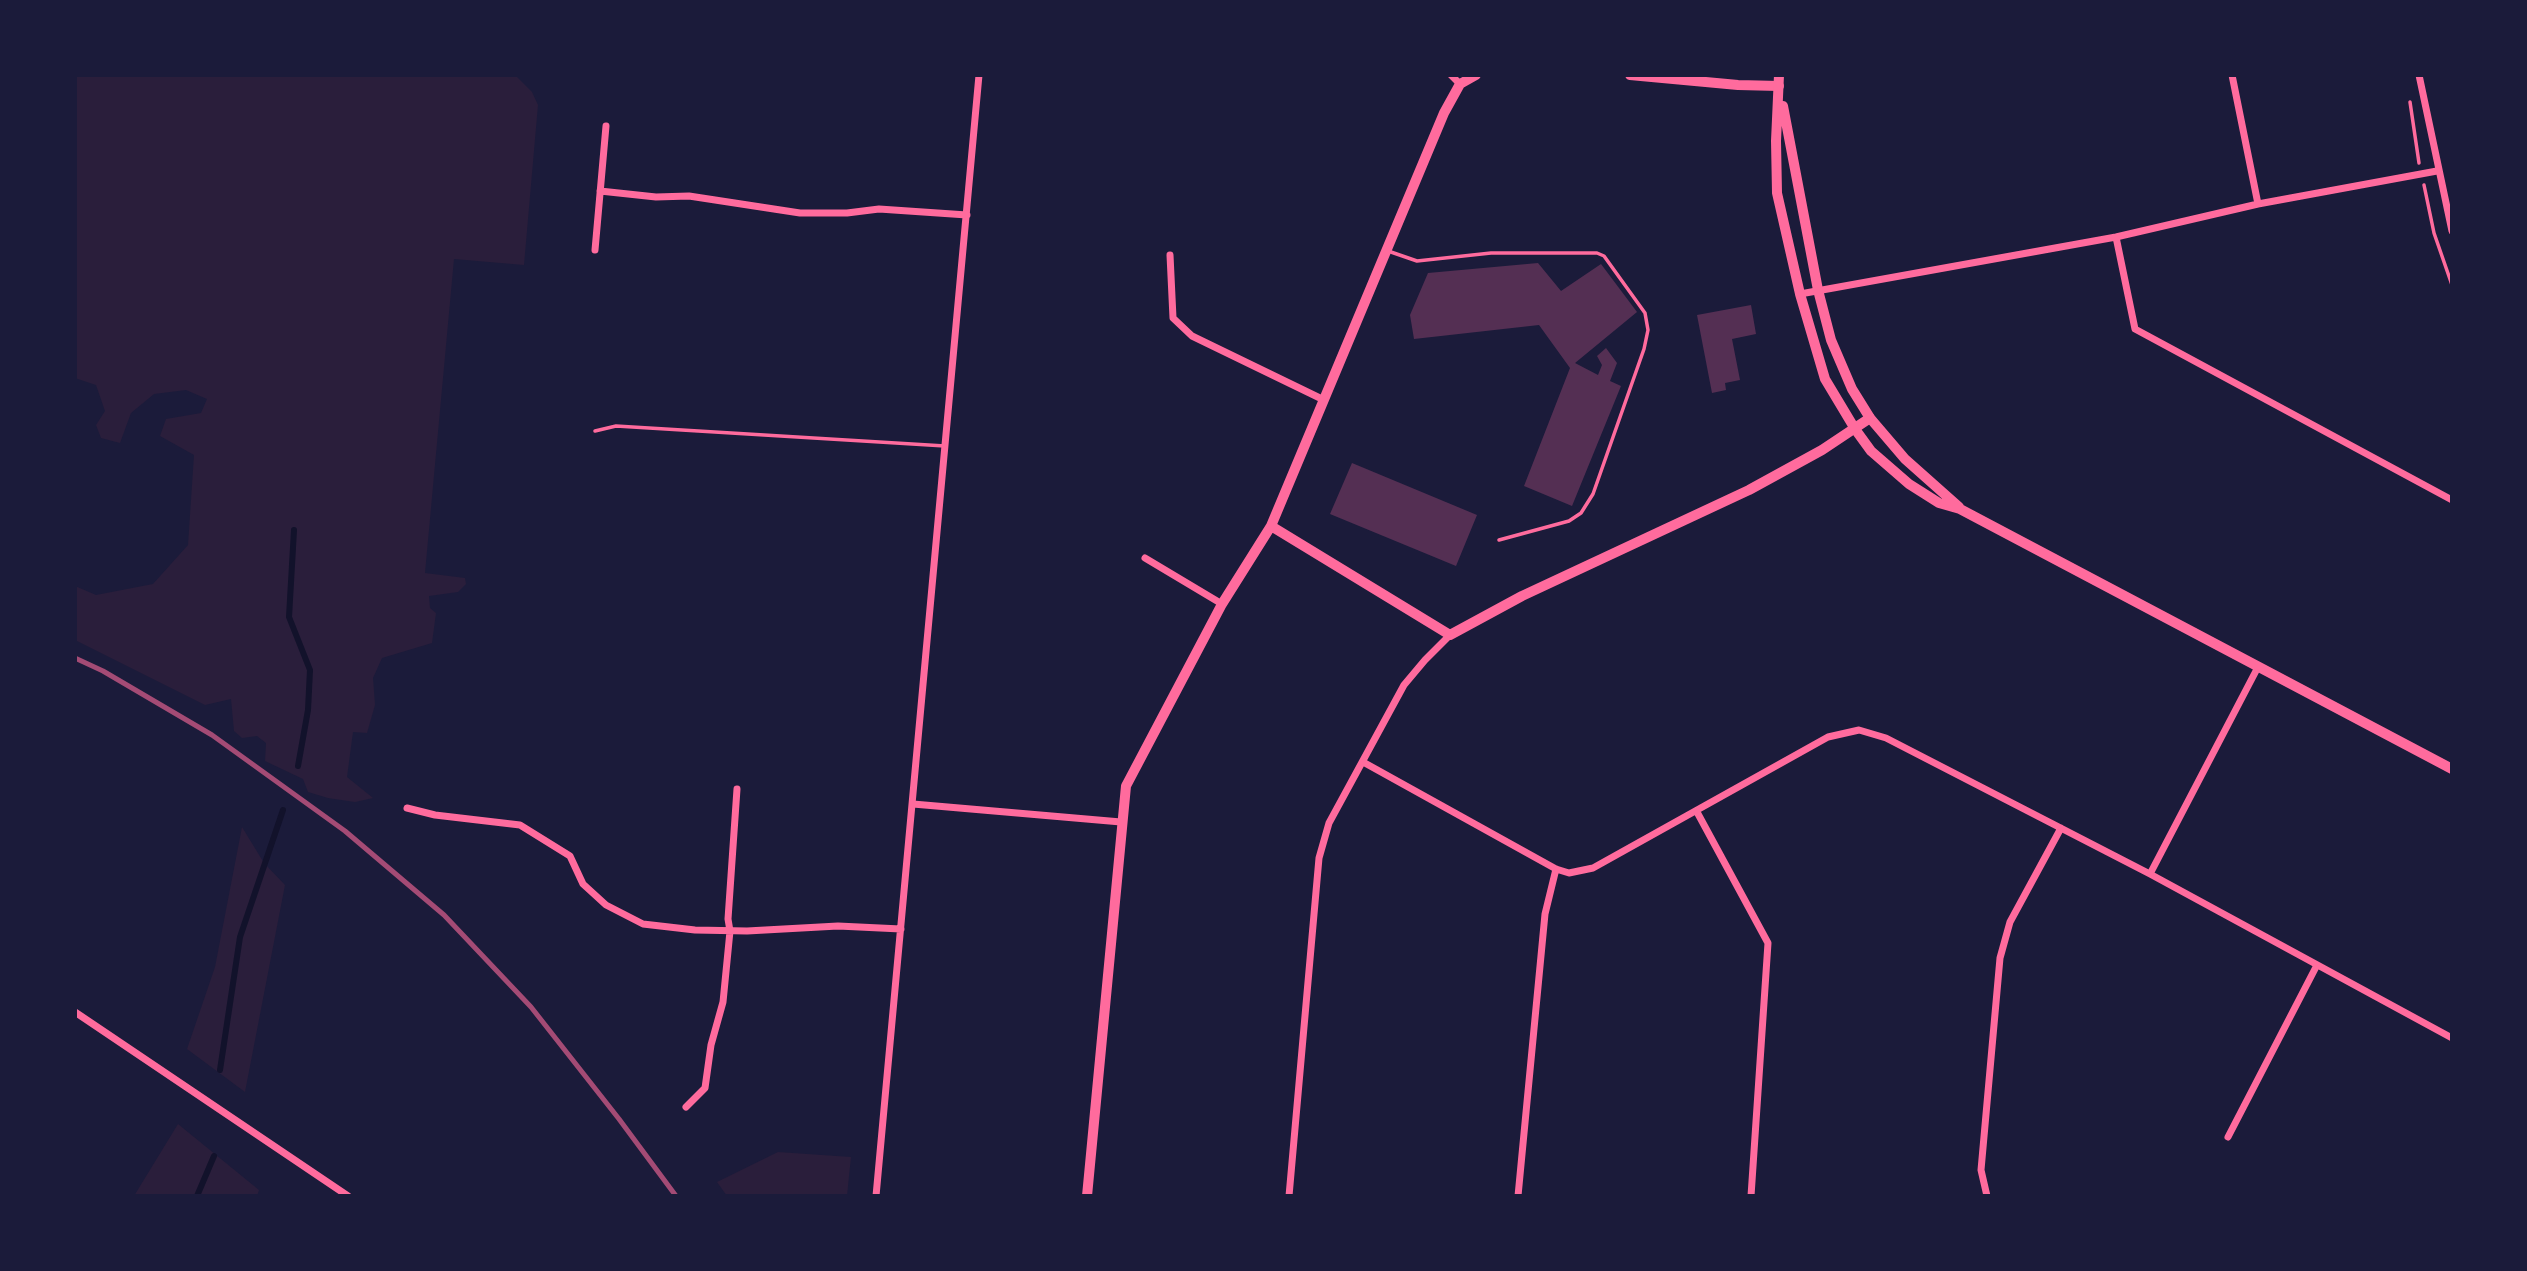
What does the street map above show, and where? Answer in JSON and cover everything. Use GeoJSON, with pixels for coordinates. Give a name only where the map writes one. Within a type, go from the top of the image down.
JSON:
{"type":"FeatureCollection","features":[{"type":"Feature","properties":{"kind":"main road"},"geometry":{"type":"LineString","coordinates":[[1779,81],[1818,290],[1831,340],[1852,389],[1870,418],[1905,459],[1960,509]]}},
{"type":"Feature","properties":{"kind":"main road"},"geometry":{"type":"LineString","coordinates":[[1779,81],[1777,193],[1800,294],[1825,379],[1871,451],[1909,484],[1939,503],[1960,509],[2452,769]]}},
{"type":"Feature","properties":{"kind":"street"},"geometry":{"type":"LineString","coordinates":[[876,1196],[979,75]]}},
{"type":"Feature","properties":{"kind":"street"},"geometry":{"type":"LineString","coordinates":[[1451,75],[1461,84]]}},
{"type":"Feature","properties":{"kind":"street"},"geometry":{"type":"LineString","coordinates":[[1087,1196],[1126,786],[1222,604],[1271,526],[1444,113],[1461,84],[1476,75]]}},
{"type":"Feature","properties":{"kind":"street"},"geometry":{"type":"LineString","coordinates":[[1630,75],[1738,85],[1779,81]]}},
{"type":"Feature","properties":{"kind":"street"},"geometry":{"type":"LineString","coordinates":[[2232,75],[2258,204]]}},
{"type":"Feature","properties":{"kind":"street"},"geometry":{"type":"LineString","coordinates":[[2419,75],[2437,171],[2452,231]]}},
{"type":"Feature","properties":{"kind":"street"},"geometry":{"type":"LineString","coordinates":[[595,250],[606,126]]}},
{"type":"Feature","properties":{"kind":"street"},"geometry":{"type":"LineString","coordinates":[[1800,294],[2116,237],[2258,204],[2437,171]]}},
{"type":"Feature","properties":{"kind":"street"},"geometry":{"type":"LineString","coordinates":[[600,191],[656,197],[689,196],[800,214],[879,209],[967,215]]}},
{"type":"Feature","properties":{"kind":"street"},"geometry":{"type":"LineString","coordinates":[[2116,237],[2135,329],[2452,500]]}},
{"type":"Feature","properties":{"kind":"street"},"geometry":{"type":"LineString","coordinates":[[1170,255],[1173,318],[1192,336],[1324,400]]}},
{"type":"Feature","properties":{"kind":"street"},"geometry":{"type":"LineString","coordinates":[[1289,1196],[1319,858],[1329,823],[1404,685],[1450,635],[1522,596],[1749,490],[1822,450],[1870,418]]}},
{"type":"Feature","properties":{"kind":"street"},"geometry":{"type":"LineString","coordinates":[[1271,526],[1450,635]]}},
{"type":"Feature","properties":{"kind":"street"},"geometry":{"type":"LineString","coordinates":[[1145,558],[1222,604]]}},
{"type":"Feature","properties":{"kind":"street"},"geometry":{"type":"LineString","coordinates":[[2150,874],[2258,667]]}},
{"type":"Feature","properties":{"kind":"street"},"geometry":{"type":"LineString","coordinates":[[1363,762],[1556,869],[1569,873],[1593,869],[1828,737],[1859,730],[1886,738],[2150,874],[2452,1038]]}},
{"type":"Feature","properties":{"kind":"street"},"geometry":{"type":"LineString","coordinates":[[686,1107],[705,1088],[711,1045],[723,1002],[730,931],[728,919],[737,789]]}},
{"type":"Feature","properties":{"kind":"street"},"geometry":{"type":"LineString","coordinates":[[913,804],[1121,822]]}},
{"type":"Feature","properties":{"kind":"street"},"geometry":{"type":"LineString","coordinates":[[407,808],[435,815],[520,825],[570,856],[583,884],[606,905],[643,924],[730,931],[838,926],[901,929]]}},
{"type":"Feature","properties":{"kind":"street"},"geometry":{"type":"LineString","coordinates":[[1697,812],[1768,943],[1751,1196]]}},
{"type":"Feature","properties":{"kind":"street"},"geometry":{"type":"LineString","coordinates":[[1987,1196],[1981,1170],[2000,958],[2010,922],[2061,828]]}},
{"type":"Feature","properties":{"kind":"street"},"geometry":{"type":"LineString","coordinates":[[1518,1196],[1545,914],[1556,869]]}},
{"type":"Feature","properties":{"kind":"street"},"geometry":{"type":"LineString","coordinates":[[2228,1137],[2317,965]]}},
{"type":"Feature","properties":{"kind":"street"},"geometry":{"type":"LineString","coordinates":[[75,1012],[348,1196]]}},
{"type":"Feature","properties":{"kind":"lane"},"geometry":{"type":"LineString","coordinates":[[1386,251],[1417,261],[1491,253],[1597,253],[1604,256],[1645,313],[1648,330],[1644,349],[1594,495],[1581,513],[1569,521],[1499,540]]}},
{"type":"Feature","properties":{"kind":"lane"},"geometry":{"type":"LineString","coordinates":[[595,431],[616,426],[946,447]]}},
{"type":"Feature","properties":{"kind":"shaded area"},"geometry":{"type":"Polygon","coordinates":[[[75,75],[515,75],[532,92],[538,105],[524,265],[454,259],[425,573],[465,578],[466,584],[458,592],[429,596],[430,608],[436,613],[432,643],[382,658],[373,678],[375,705],[367,733],[353,732],[347,777],[373,798],[355,802],[308,792],[303,779],[265,761],[266,743],[257,736],[242,738],[234,731],[231,699],[205,705],[75,640],[75,586],[96,595],[153,584],[188,545],[194,455],[160,436],[166,419],[201,413],[207,399],[186,390],[154,394],[131,413],[120,443],[101,438],[96,425],[105,411],[96,385],[75,378],[75,75]]]}},
{"type":"Feature","properties":{"kind":"shaded area"},"geometry":{"type":"Polygon","coordinates":[[[242,827],[264,863],[285,885],[245,1092],[187,1049],[215,967],[242,827]]]}},
{"type":"Feature","properties":{"kind":"shaded area"},"geometry":{"type":"Polygon","coordinates":[[[178,1124],[259,1190],[257,1196],[134,1196],[178,1124]]]}},
{"type":"Feature","properties":{"kind":"shaded area"},"geometry":{"type":"Polygon","coordinates":[[[778,1152],[851,1157],[847,1196],[727,1196],[717,1182],[778,1152]]]}},
{"type":"Feature","properties":{"kind":"building"},"geometry":{"type":"Polygon","coordinates":[[[1538,263],[1561,291],[1601,264],[1637,312],[1575,363],[1598,375],[1602,365],[1597,356],[1606,348],[1617,363],[1610,381],[1621,386],[1572,506],[1524,486],[1570,368],[1539,325],[1414,339],[1410,315],[1428,273],[1538,263]]]}},
{"type":"Feature","properties":{"kind":"building"},"geometry":{"type":"Polygon","coordinates":[[[1751,305],[1756,334],[1732,339],[1740,380],[1725,383],[1726,390],[1712,393],[1697,315],[1751,305]]]}},
{"type":"Feature","properties":{"kind":"building"},"geometry":{"type":"Polygon","coordinates":[[[1352,463],[1477,515],[1456,566],[1330,514],[1352,463]]]}},
{"type":"Feature","properties":{"kind":"waterway"},"geometry":{"type":"LineString","coordinates":[[294,530],[289,617],[310,670],[308,710],[298,766]]}},
{"type":"Feature","properties":{"kind":"waterway"},"geometry":{"type":"LineString","coordinates":[[220,1070],[240,937],[283,810]]}},
{"type":"Feature","properties":{"kind":"waterway"},"geometry":{"type":"LineString","coordinates":[[197,1196],[214,1156]]}},
{"type":"Feature","properties":{"kind":"railway"},"geometry":{"type":"LineString","coordinates":[[75,658],[103,671],[212,735],[345,831],[444,915],[531,1007],[676,1196]]}}]}
